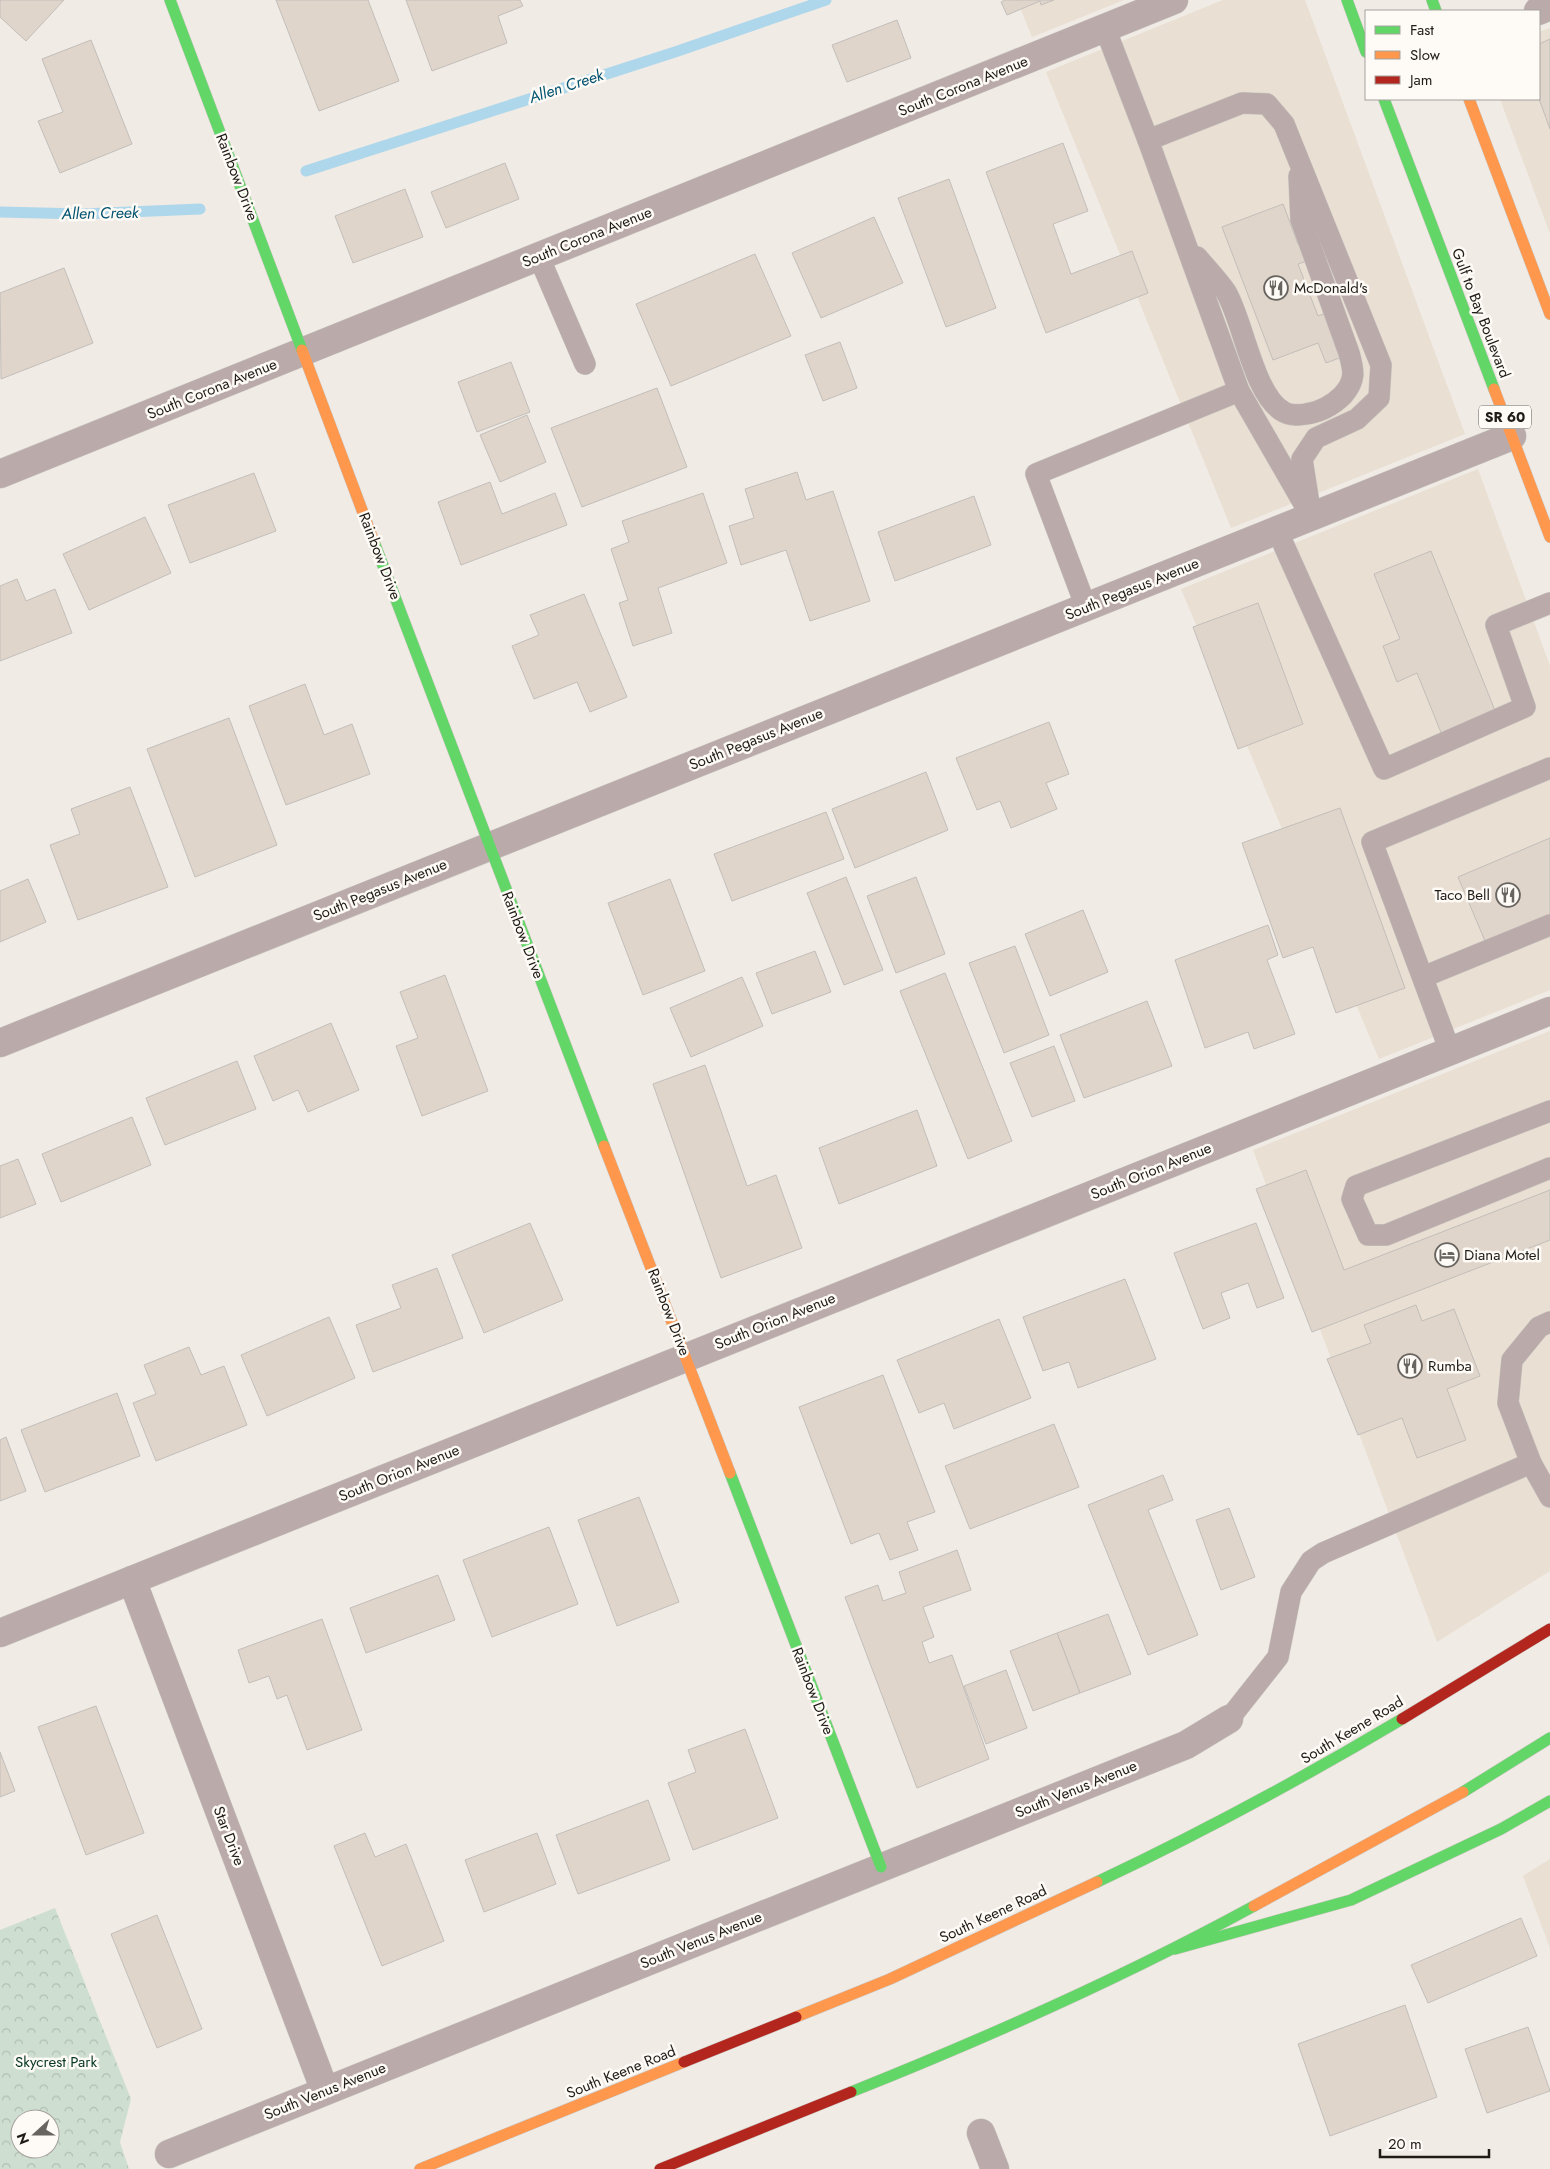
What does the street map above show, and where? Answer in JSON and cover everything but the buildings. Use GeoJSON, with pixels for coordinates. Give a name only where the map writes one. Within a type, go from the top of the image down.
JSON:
{"type":"FeatureCollection","features":[{"type":"Feature","properties":{"kind":"main road","name":"Rainbow Drive"},"geometry":{"type":"LineString","coordinates":[[170,0],[489,846],[880,1867]]}},
{"type":"Feature","properties":{"kind":"main road"},"geometry":{"type":"LineString","coordinates":[[1346,0],[1365,49]]}},
{"type":"Feature","properties":{"kind":"main road","name":"Gulf to Bay Boulevard"},"geometry":{"type":"LineString","coordinates":[[1384,100],[1550,537]]}},
{"type":"Feature","properties":{"kind":"main road"},"geometry":{"type":"LineString","coordinates":[[1469,100],[1550,314]]}},
{"type":"Feature","properties":{"kind":"main road","name":"South Keene Road"},"geometry":{"type":"LineString","coordinates":[[420,2169],[890,1979],[1144,1860],[1322,1767],[1550,1629]]}},
{"type":"Feature","properties":{"kind":"main road"},"geometry":{"type":"LineString","coordinates":[[660,2169],[956,2050],[1175,1949],[1488,1778],[1550,1738]]}},
{"type":"Feature","properties":{"kind":"main road"},"geometry":{"type":"LineString","coordinates":[[1175,1949],[1351,1900],[1501,1829],[1550,1801]]}},
{"type":"Feature","properties":{"kind":"street","name":"South Corona Avenue"},"geometry":{"type":"LineString","coordinates":[[0,474],[1174,0]]}},
{"type":"Feature","properties":{"kind":"street","name":"South Pegasus Avenue"},"geometry":{"type":"LineString","coordinates":[[0,1043],[1512,436]]}},
{"type":"Feature","properties":{"kind":"street","name":"South Orion Avenue"},"geometry":{"type":"LineString","coordinates":[[0,1634],[1550,1011]]}},
{"type":"Feature","properties":{"kind":"street","name":"Star Drive"},"geometry":{"type":"LineString","coordinates":[[132,1580],[325,2091]]}},
{"type":"Feature","properties":{"kind":"street","name":"South Venus Avenue"},"geometry":{"type":"LineString","coordinates":[[169,2154],[1186,1745],[1229,1719]]}},
{"type":"Feature","properties":{"kind":"street"},"geometry":{"type":"LineString","coordinates":[[981,2133],[995,2169]]}},
{"type":"Feature","properties":{"kind":"lane"},"geometry":{"type":"LineString","coordinates":[[1105,28],[1148,140],[1239,391],[1311,516]]}},
{"type":"Feature","properties":{"kind":"lane"},"geometry":{"type":"LineString","coordinates":[[1148,140],[1242,102],[1267,104],[1284,124],[1381,365],[1379,398],[1357,419],[1316,438],[1302,459],[1311,516]]}},
{"type":"Feature","properties":{"kind":"lane"},"geometry":{"type":"LineString","coordinates":[[1186,243],[1226,293],[1262,385],[1272,402],[1283,411],[1294,415],[1312,413],[1335,403],[1347,390],[1355,373],[1301,220],[1298,160]]}},
{"type":"Feature","properties":{"kind":"lane"},"geometry":{"type":"LineString","coordinates":[[539,257],[585,364]]}},
{"type":"Feature","properties":{"kind":"lane"},"geometry":{"type":"LineString","coordinates":[[1086,607],[1036,474],[1239,391]]}},
{"type":"Feature","properties":{"kind":"lane"},"geometry":{"type":"LineString","coordinates":[[1277,530],[1384,769],[1525,707],[1496,625],[1550,603]]}},
{"type":"Feature","properties":{"kind":"lane"},"geometry":{"type":"LineString","coordinates":[[1450,1051],[1372,842],[1550,768]]}},
{"type":"Feature","properties":{"kind":"lane"},"geometry":{"type":"LineString","coordinates":[[1423,977],[1550,925]]}},
{"type":"Feature","properties":{"kind":"lane"},"geometry":{"type":"LineString","coordinates":[[1550,1111],[1356,1186],[1352,1199],[1368,1235],[1386,1235],[1550,1168]]}},
{"type":"Feature","properties":{"kind":"lane"},"geometry":{"type":"LineString","coordinates":[[1547,1485],[1531,1463],[1508,1403],[1512,1360],[1539,1327],[1550,1322]]}},
{"type":"Feature","properties":{"kind":"lane"},"geometry":{"type":"LineString","coordinates":[[1229,1719],[1278,1657],[1291,1592],[1311,1562],[1323,1553],[1531,1463]]}},
{"type":"Feature","properties":{"kind":"shaded area"},"geometry":{"type":"Polygon","coordinates":[[[1017,0],[1124,0],[1032,37],[1017,0]]]}},
{"type":"Feature","properties":{"kind":"shaded area"},"geometry":{"type":"Polygon","coordinates":[[[1223,0],[1305,0],[1465,434],[1231,528],[1046,72],[1223,0]]]}},
{"type":"Feature","properties":{"kind":"shaded area"},"geometry":{"type":"Polygon","coordinates":[[[1550,28],[1550,234],[1500,100],[1540,100],[1540,32],[1550,28]]]}},
{"type":"Feature","properties":{"kind":"shaded area"},"geometry":{"type":"Polygon","coordinates":[[[1478,469],[1550,666],[1550,990],[1379,1059],[1181,589],[1478,469]]]}},
{"type":"Feature","properties":{"kind":"shaded area"},"geometry":{"type":"Polygon","coordinates":[[[1550,1031],[1550,1571],[1437,1642],[1253,1150],[1550,1031]]]}},
{"type":"Feature","properties":{"kind":"shaded area"},"geometry":{"type":"Polygon","coordinates":[[[1550,1859],[1550,1948],[1523,1876],[1550,1859]]]}},
{"type":"Feature","properties":{"kind":"green space","name":"Skycrest Park"},"geometry":{"type":"Polygon","coordinates":[[[55,1908],[131,2099],[120,2142],[129,2169],[0,2169],[0,1930],[55,1908]]]}},
{"type":"Feature","properties":{"kind":"waterway","name":"Allen Creek"},"geometry":{"type":"LineString","coordinates":[[306,171],[675,52],[826,0]]}},
{"type":"Feature","properties":{"kind":"waterway","name":"Allen Creek"},"geometry":{"type":"LineString","coordinates":[[0,212],[82,214],[200,209]]}},
{"type":"Feature","properties":{"kind":"traffic: fast"},"geometry":{"type":"LineString","coordinates":[[170,0],[302,350]]}},
{"type":"Feature","properties":{"kind":"traffic: fast"},"geometry":{"type":"LineString","coordinates":[[1347,0],[1365,49]]}},
{"type":"Feature","properties":{"kind":"traffic: fast"},"geometry":{"type":"LineString","coordinates":[[1432,0],[1436,10]]}},
{"type":"Feature","properties":{"kind":"traffic: fast"},"geometry":{"type":"LineString","coordinates":[[1384,100],[1494,389]]}},
{"type":"Feature","properties":{"kind":"traffic: fast"},"geometry":{"type":"LineString","coordinates":[[374,542],[604,1146]]}},
{"type":"Feature","properties":{"kind":"traffic: fast"},"geometry":{"type":"LineString","coordinates":[[730,1473],[881,1867]]}},
{"type":"Feature","properties":{"kind":"traffic: fast"},"geometry":{"type":"LineString","coordinates":[[1097,1882],[1251,1804],[1402,1719]]}},
{"type":"Feature","properties":{"kind":"traffic: fast"},"geometry":{"type":"LineString","coordinates":[[1463,1792],[1550,1738]]}},
{"type":"Feature","properties":{"kind":"traffic: fast"},"geometry":{"type":"LineString","coordinates":[[1175,1949],[1351,1900],[1501,1829],[1550,1801]]}},
{"type":"Feature","properties":{"kind":"traffic: fast"},"geometry":{"type":"LineString","coordinates":[[851,2092],[954,2050],[1106,1982],[1254,1906]]}},
{"type":"Feature","properties":{"kind":"traffic: slow"},"geometry":{"type":"LineString","coordinates":[[1469,100],[1550,314]]}},
{"type":"Feature","properties":{"kind":"traffic: slow"},"geometry":{"type":"LineString","coordinates":[[302,350],[374,542]]}},
{"type":"Feature","properties":{"kind":"traffic: slow"},"geometry":{"type":"LineString","coordinates":[[1494,389],[1550,537]]}},
{"type":"Feature","properties":{"kind":"traffic: slow"},"geometry":{"type":"LineString","coordinates":[[604,1146],[730,1473]]}},
{"type":"Feature","properties":{"kind":"traffic: slow"},"geometry":{"type":"LineString","coordinates":[[1254,1906],[1463,1792]]}},
{"type":"Feature","properties":{"kind":"traffic: slow"},"geometry":{"type":"LineString","coordinates":[[796,2017],[890,1979],[1097,1882]]}},
{"type":"Feature","properties":{"kind":"traffic: slow"},"geometry":{"type":"LineString","coordinates":[[420,2169],[684,2062]]}},
{"type":"Feature","properties":{"kind":"traffic: jam"},"geometry":{"type":"LineString","coordinates":[[1402,1719],[1550,1629]]}},
{"type":"Feature","properties":{"kind":"traffic: jam"},"geometry":{"type":"LineString","coordinates":[[684,2062],[796,2017]]}},
{"type":"Feature","properties":{"kind":"traffic: jam"},"geometry":{"type":"LineString","coordinates":[[660,2169],[851,2092]]}},
{"type":"Feature","properties":{"kind":"place","name":"McDonald's"},"geometry":{"type":"Point","coordinates":[1276,288]}},
{"type":"Feature","properties":{"kind":"place","name":"Taco Bell"},"geometry":{"type":"Point","coordinates":[1508,895]}},
{"type":"Feature","properties":{"kind":"place","name":"Diana Motel"},"geometry":{"type":"Point","coordinates":[1447,1255]}},
{"type":"Feature","properties":{"kind":"place","name":"Rumba"},"geometry":{"type":"Point","coordinates":[1410,1366]}}]}
